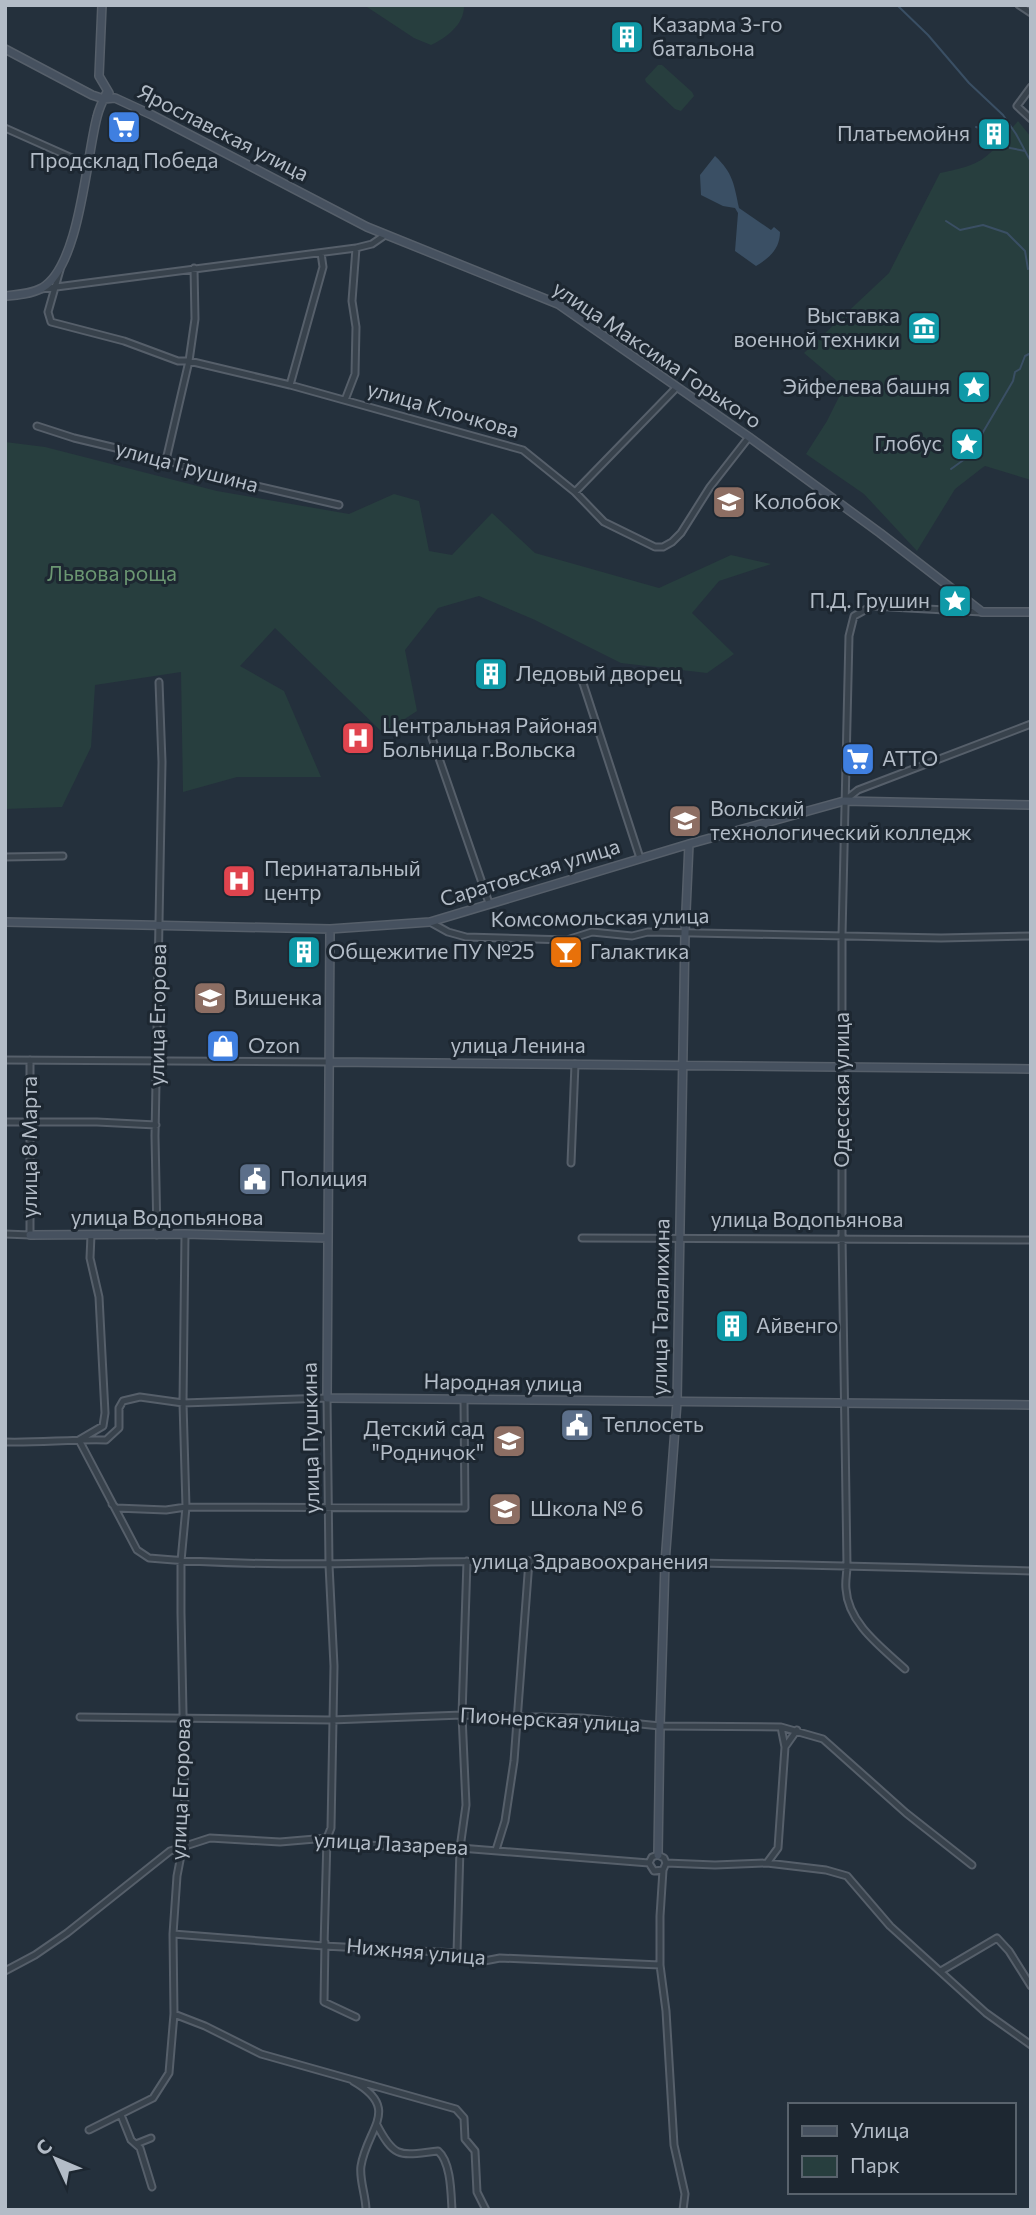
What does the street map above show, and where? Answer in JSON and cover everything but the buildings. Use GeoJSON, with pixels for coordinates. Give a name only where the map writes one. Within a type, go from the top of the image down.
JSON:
{"type":"FeatureCollection","features":[{"type":"Feature","properties":{"kind":"street"},"geometry":{"type":"LineString","coordinates":[[56,287],[68,251],[97,118],[105,95],[99,76],[102,5]]}},
{"type":"Feature","properties":{"kind":"street"},"geometry":{"type":"LineString","coordinates":[[1019,5],[1031,13]]}},
{"type":"Feature","properties":{"kind":"street","name":"Ярославская улица"},"geometry":{"type":"LineString","coordinates":[[5,49],[152,115],[385,235]]}},
{"type":"Feature","properties":{"kind":"street"},"geometry":{"type":"LineString","coordinates":[[1031,87],[1017,106],[1031,118]]}},
{"type":"Feature","properties":{"kind":"street"},"geometry":{"type":"LineString","coordinates":[[5,128],[88,165]]}},
{"type":"Feature","properties":{"kind":"street"},"geometry":{"type":"LineString","coordinates":[[5,296],[194,268],[356,248],[372,244],[385,235]]}},
{"type":"Feature","properties":{"kind":"street","name":"улица Максима Горького"},"geometry":{"type":"LineString","coordinates":[[385,235],[558,304],[748,437],[880,533],[982,612]]}},
{"type":"Feature","properties":{"kind":"street"},"geometry":{"type":"LineString","coordinates":[[345,400],[355,373],[356,327],[352,301],[356,248]]}},
{"type":"Feature","properties":{"kind":"street"},"geometry":{"type":"LineString","coordinates":[[290,385],[320,280],[323,267],[321,253]]}},
{"type":"Feature","properties":{"kind":"street"},"geometry":{"type":"LineString","coordinates":[[41,289],[61,267]]}},
{"type":"Feature","properties":{"kind":"street"},"geometry":{"type":"LineString","coordinates":[[166,460],[189,361],[195,319],[194,268]]}},
{"type":"Feature","properties":{"kind":"street","name":"улица Клочкова"},"geometry":{"type":"LineString","coordinates":[[56,287],[48,312],[51,322],[124,341],[178,361],[189,361],[290,385],[523,450],[575,492],[604,522],[654,547],[663,547],[681,533],[710,487],[748,437]]}},
{"type":"Feature","properties":{"kind":"street"},"geometry":{"type":"LineString","coordinates":[[575,492],[677,387]]}},
{"type":"Feature","properties":{"kind":"street","name":"улица Грушина"},"geometry":{"type":"LineString","coordinates":[[37,426],[74,438],[166,460],[213,476],[339,505]]}},
{"type":"Feature","properties":{"kind":"street","name":"Одесская улица"},"geometry":{"type":"LineString","coordinates":[[905,1669],[862,1628],[849,1607],[846,1589],[842,935],[848,648],[854,616],[872,606],[982,612]]}},
{"type":"Feature","properties":{"kind":"street"},"geometry":{"type":"LineString","coordinates":[[982,612],[1031,612]]}},
{"type":"Feature","properties":{"kind":"street","name":"Саратовская улица"},"geometry":{"type":"LineString","coordinates":[[580,674],[640,858]]}},
{"type":"Feature","properties":{"kind":"street","name":"улица Егорова"},"geometry":{"type":"LineString","coordinates":[[157,1235],[156,1125],[162,794],[159,682]]}},
{"type":"Feature","properties":{"kind":"street","name":"Саратовская улица"},"geometry":{"type":"LineString","coordinates":[[430,922],[640,858],[844,801],[858,790],[1031,724]]}},
{"type":"Feature","properties":{"kind":"street"},"geometry":{"type":"LineString","coordinates":[[432,738],[489,903]]}},
{"type":"Feature","properties":{"kind":"street"},"geometry":{"type":"LineString","coordinates":[[844,801],[1031,805]]}},
{"type":"Feature","properties":{"kind":"street","name":"улица Талалихина"},"geometry":{"type":"LineString","coordinates":[[659,1855],[665,1563],[677,1402],[689,844]]}},
{"type":"Feature","properties":{"kind":"street"},"geometry":{"type":"LineString","coordinates":[[5,858],[63,856]]}},
{"type":"Feature","properties":{"kind":"street","name":"Комсомольская улица"},"geometry":{"type":"LineString","coordinates":[[5,922],[330,929],[430,922],[448,932],[466,937],[567,940],[602,931],[632,936],[648,932],[941,938],[1031,936]]}},
{"type":"Feature","properties":{"kind":"street","name":"улица Пушкина"},"geometry":{"type":"LineString","coordinates":[[330,929],[327,1398],[329,1565],[334,1666],[324,2002],[356,2017]]}},
{"type":"Feature","properties":{"kind":"street","name":"улица Ленина"},"geometry":{"type":"LineString","coordinates":[[5,1060],[1031,1069]]}},
{"type":"Feature","properties":{"kind":"street","name":"улица 8 Марта"},"geometry":{"type":"LineString","coordinates":[[30,1060],[30,1235]]}},
{"type":"Feature","properties":{"kind":"street"},"geometry":{"type":"LineString","coordinates":[[571,1163],[575,1063]]}},
{"type":"Feature","properties":{"kind":"street"},"geometry":{"type":"LineString","coordinates":[[5,1122],[156,1125]]}},
{"type":"Feature","properties":{"kind":"street","name":"улица Водопьянова"},"geometry":{"type":"LineString","coordinates":[[5,1234],[185,1234],[328,1238]]}},
{"type":"Feature","properties":{"kind":"street","name":"улица Егорова"},"geometry":{"type":"LineString","coordinates":[[89,2130],[153,2098],[169,2073],[173,2045],[173,1934],[177,1876],[183,1845],[179,1835],[185,1812],[181,1561],[186,1507],[183,1404],[185,1234]]}},
{"type":"Feature","properties":{"kind":"street"},"geometry":{"type":"LineString","coordinates":[[91,1235],[90,1258],[99,1297],[105,1413],[103,1426],[79,1440],[110,1502],[116,1508],[466,1508],[464,1400]]}},
{"type":"Feature","properties":{"kind":"street","name":"улица Водопьянова"},"geometry":{"type":"LineString","coordinates":[[582,1238],[842,1237],[1031,1240]]}},
{"type":"Feature","properties":{"kind":"street","name":"Народная улица"},"geometry":{"type":"LineString","coordinates":[[5,1442],[106,1440],[119,1429],[119,1408],[123,1401],[140,1397],[183,1404],[327,1398],[1031,1405]]}},
{"type":"Feature","properties":{"kind":"street","name":"улица Здравоохранения"},"geometry":{"type":"LineString","coordinates":[[110,1502],[137,1550],[149,1558],[181,1561],[329,1565],[467,1561],[761,1563],[1031,1571]]}},
{"type":"Feature","properties":{"kind":"street"},"geometry":{"type":"LineString","coordinates":[[457,1953],[460,1848],[466,1805],[462,1715],[467,1561]]}},
{"type":"Feature","properties":{"kind":"street"},"geometry":{"type":"LineString","coordinates":[[496,1850],[505,1821],[519,1716],[529,1561]]}},
{"type":"Feature","properties":{"kind":"street","name":"Пионерская улица"},"geometry":{"type":"LineString","coordinates":[[80,1717],[184,1716],[331,1720],[462,1715],[519,1716],[660,1726],[781,1727],[823,1739],[906,1813],[972,1865]]}},
{"type":"Feature","properties":{"kind":"street"},"geometry":{"type":"LineString","coordinates":[[767,1863],[778,1848],[785,1747],[781,1727]]}},
{"type":"Feature","properties":{"kind":"street"},"geometry":{"type":"LineString","coordinates":[[785,1747],[797,1730]]}},
{"type":"Feature","properties":{"kind":"street","name":"улица Лазарева"},"geometry":{"type":"LineString","coordinates":[[5,1970],[35,1955],[67,1933],[151,1863],[183,1845],[210,1838],[496,1850],[649,1863]]}},
{"type":"Feature","properties":{"kind":"street"},"geometry":{"type":"LineString","coordinates":[[683,2210],[685,2194],[674,2145],[666,2011],[660,1965],[660,1916],[665,1866],[664,1858],[659,1855],[652,1857],[649,1863],[654,1871],[665,1866],[767,1863],[826,1870],[847,1876],[890,1926],[986,2013],[1031,2045]]}},
{"type":"Feature","properties":{"kind":"street","name":"Нижняя улица"},"geometry":{"type":"LineString","coordinates":[[173,1934],[457,1953],[479,1962],[500,1958],[660,1965]]}},
{"type":"Feature","properties":{"kind":"street"},"geometry":{"type":"LineString","coordinates":[[941,1971],[997,1938],[1009,1951],[1031,1986]]}},
{"type":"Feature","properties":{"kind":"street"},"geometry":{"type":"LineString","coordinates":[[174,2014],[261,2054],[456,2109],[464,2118],[465,2139],[475,2151],[477,2192],[486,2210]]}},
{"type":"Feature","properties":{"kind":"street"},"geometry":{"type":"LineString","coordinates":[[345,2076],[365,2088],[378,2107],[377,2125],[361,2166],[366,2210]]}},
{"type":"Feature","properties":{"kind":"street"},"geometry":{"type":"LineString","coordinates":[[121,2115],[131,2140],[140,2148],[152,2187]]}},
{"type":"Feature","properties":{"kind":"street"},"geometry":{"type":"LineString","coordinates":[[377,2125],[394,2151],[407,2154],[438,2151],[444,2156],[452,2193],[452,2210]]}},
{"type":"Feature","properties":{"kind":"street"},"geometry":{"type":"LineString","coordinates":[[136,2144],[152,2138]]}},
{"type":"Feature","properties":{"kind":"green space"},"geometry":{"type":"Polygon","coordinates":[[[364,5],[464,5],[458,24],[431,45],[414,38],[364,5]]]}},
{"type":"Feature","properties":{"kind":"green space"},"geometry":{"type":"Polygon","coordinates":[[[658,65],[662,65],[694,96],[681,111],[675,109],[646,82],[645,79],[658,65]]]}},
{"type":"Feature","properties":{"kind":"green space"},"geometry":{"type":"Polygon","coordinates":[[[1018,121],[1031,137],[1031,480],[985,466],[955,489],[917,551],[864,494],[806,454],[844,387],[804,353],[889,273],[940,173],[968,166],[986,157],[1018,121]]]}},
{"type":"Feature","properties":{"kind":"green space","name":"Львова роща"},"geometry":{"type":"Polygon","coordinates":[[[5,442],[45,447],[217,491],[349,514],[394,494],[419,501],[429,551],[452,555],[492,513],[535,553],[659,588],[731,555],[771,564],[719,581],[692,613],[734,654],[707,673],[621,663],[535,620],[479,596],[438,608],[405,650],[417,711],[383,733],[275,628],[240,666],[284,691],[321,777],[237,777],[183,792],[181,672],[95,685],[91,747],[62,807],[5,809],[5,442]]]}},
{"type":"Feature","properties":{"kind":"water"},"geometry":{"type":"Polygon","coordinates":[[[715,156],[732,179],[739,208],[771,230],[774,227],[780,232],[773,252],[756,266],[735,251],[738,213],[735,208],[723,206],[701,195],[700,175],[715,156]]]}},
{"type":"Feature","properties":{"kind":"waterway"},"geometry":{"type":"LineString","coordinates":[[897,5],[928,35],[969,83],[1003,115],[1031,162]]}},
{"type":"Feature","properties":{"kind":"waterway"},"geometry":{"type":"LineString","coordinates":[[976,127],[992,132]]}},
{"type":"Feature","properties":{"kind":"waterway"},"geometry":{"type":"LineString","coordinates":[[997,136],[1010,148],[1025,151]]}},
{"type":"Feature","properties":{"kind":"waterway"},"geometry":{"type":"LineString","coordinates":[[946,221],[960,230],[983,225],[1007,233],[1025,251],[1028,269]]}},
{"type":"Feature","properties":{"kind":"waterway"},"geometry":{"type":"LineString","coordinates":[[951,469],[969,456],[1013,381],[1015,372],[1020,369],[1025,356],[1031,353]]}},
{"type":"Feature","properties":{"kind":"place","name":"Казарма 3-го батальона"},"geometry":{"type":"Point","coordinates":[627,37]}},
{"type":"Feature","properties":{"kind":"place","name":"Продсклад Победа"},"geometry":{"type":"Point","coordinates":[124,127]}},
{"type":"Feature","properties":{"kind":"place","name":"Платьемойня"},"geometry":{"type":"Point","coordinates":[994,134]}},
{"type":"Feature","properties":{"kind":"place","name":"Выставка военной техники"},"geometry":{"type":"Point","coordinates":[924,328]}},
{"type":"Feature","properties":{"kind":"place","name":"Эйфелева башня"},"geometry":{"type":"Point","coordinates":[974,387]}},
{"type":"Feature","properties":{"kind":"place","name":"Глобус"},"geometry":{"type":"Point","coordinates":[967,444]}},
{"type":"Feature","properties":{"kind":"place","name":"Колобок"},"geometry":{"type":"Point","coordinates":[729,502]}},
{"type":"Feature","properties":{"kind":"place","name":"П.Д. Грушин"},"geometry":{"type":"Point","coordinates":[955,601]}},
{"type":"Feature","properties":{"kind":"place","name":"Ледовый дворец"},"geometry":{"type":"Point","coordinates":[491,674]}},
{"type":"Feature","properties":{"kind":"place","name":"Центральная Районая Больница г.Вольска"},"geometry":{"type":"Point","coordinates":[358,738]}},
{"type":"Feature","properties":{"kind":"place","name":"АТТО"},"geometry":{"type":"Point","coordinates":[858,759]}},
{"type":"Feature","properties":{"kind":"place","name":"Вольский технологический колледж"},"geometry":{"type":"Point","coordinates":[685,821]}},
{"type":"Feature","properties":{"kind":"place","name":"Перинатальный центр"},"geometry":{"type":"Point","coordinates":[239,881]}},
{"type":"Feature","properties":{"kind":"place","name":"Общежитие ПУ №25"},"geometry":{"type":"Point","coordinates":[304,952]}},
{"type":"Feature","properties":{"kind":"place","name":"Галактика"},"geometry":{"type":"Point","coordinates":[566,952]}},
{"type":"Feature","properties":{"kind":"place","name":"Вишенка"},"geometry":{"type":"Point","coordinates":[210,998]}},
{"type":"Feature","properties":{"kind":"place","name":"Ozon"},"geometry":{"type":"Point","coordinates":[223,1046]}},
{"type":"Feature","properties":{"kind":"place","name":"Полиция"},"geometry":{"type":"Point","coordinates":[255,1179]}},
{"type":"Feature","properties":{"kind":"place","name":"Айвенго"},"geometry":{"type":"Point","coordinates":[732,1326]}},
{"type":"Feature","properties":{"kind":"place","name":"Теплосеть"},"geometry":{"type":"Point","coordinates":[577,1425]}},
{"type":"Feature","properties":{"kind":"place","name":"Детский сад \"Родничок\""},"geometry":{"type":"Point","coordinates":[509,1441]}},
{"type":"Feature","properties":{"kind":"place","name":"Школа № 6"},"geometry":{"type":"Point","coordinates":[505,1509]}}]}
